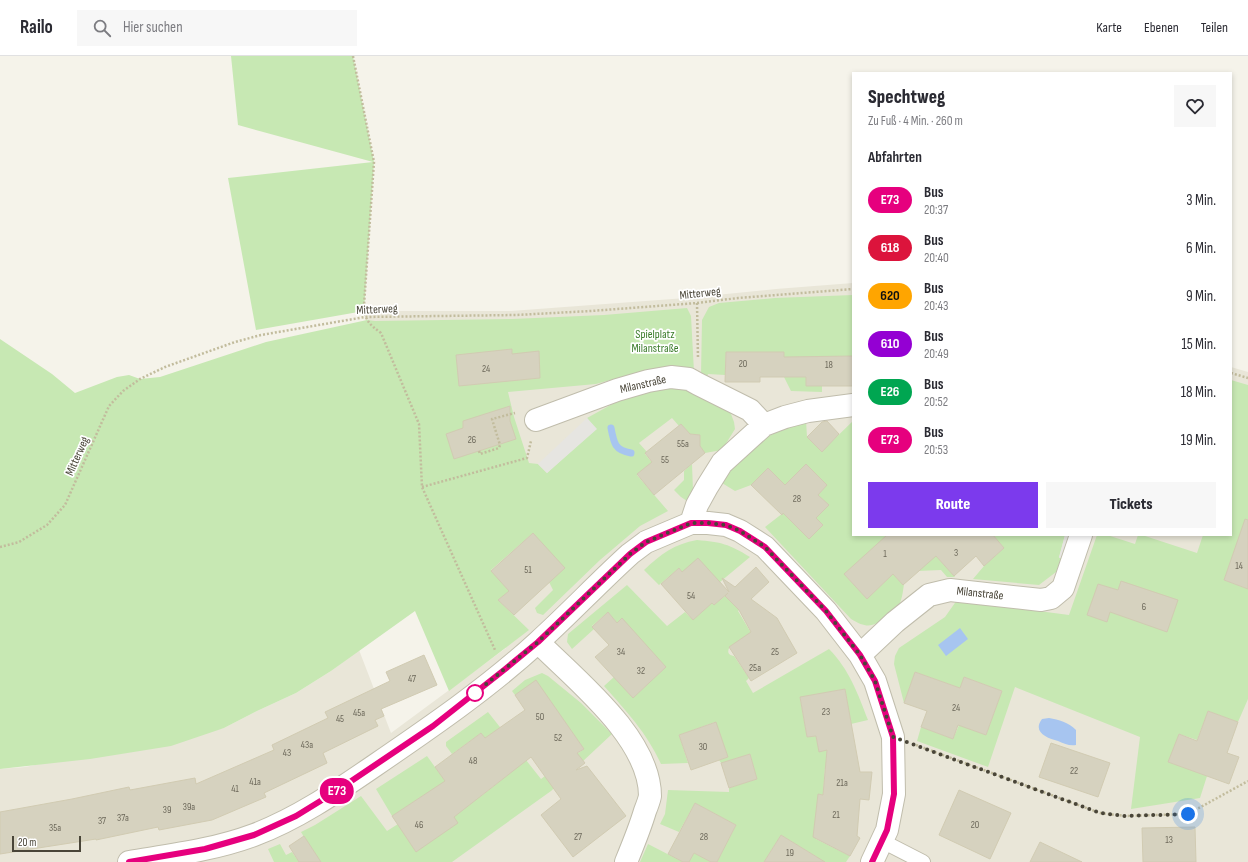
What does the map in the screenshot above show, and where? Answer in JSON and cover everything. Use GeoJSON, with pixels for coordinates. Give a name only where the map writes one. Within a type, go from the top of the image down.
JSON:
{"type":"FeatureCollection","features":[{"type":"Feature","properties":{"kind":"street","name":"Milanstraße"},"geometry":{"type":"LineString","coordinates":[[536,420],[587,400],[648,381],[671,378],[689,379],[750,410],[764,425]]}},
{"type":"Feature","properties":{"kind":"street"},"geometry":{"type":"LineString","coordinates":[[691,523],[704,493],[722,463],[764,425],[785,417],[808,411],[852,405]]}},
{"type":"Feature","properties":{"kind":"street"},"geometry":{"type":"LineString","coordinates":[[130,862],[205,849],[254,835],[296,816],[335,792],[433,726],[538,642],[630,554],[646,542],[691,523],[726,525],[740,531],[765,547],[826,611],[860,655],[875,681],[893,737],[894,794],[887,830],[872,862]]}},
{"type":"Feature","properties":{"kind":"street","name":"Milanstraße"},"geometry":{"type":"LineString","coordinates":[[860,655],[896,622],[929,595],[950,590],[1041,600],[1051,598],[1063,588],[1081,536]]}},
{"type":"Feature","properties":{"kind":"street"},"geometry":{"type":"LineString","coordinates":[[538,642],[598,700],[637,750],[647,775],[650,797],[626,862]]}},
{"type":"Feature","properties":{"kind":"lane"},"geometry":{"type":"LineString","coordinates":[[882,842],[923,862]]}},
{"type":"Feature","properties":{"kind":"path"},"geometry":{"type":"LineString","coordinates":[[353,56],[374,162],[364,305],[365,317],[372,326],[382,333],[419,424],[422,487],[504,670]]}},
{"type":"Feature","properties":{"kind":"path","name":"Mitterweg"},"geometry":{"type":"LineString","coordinates":[[0,547],[19,542],[47,525],[65,505],[109,406],[123,391],[140,379],[165,367],[235,342],[261,335],[365,317],[516,315],[591,311],[852,289]]}},
{"type":"Feature","properties":{"kind":"path"},"geometry":{"type":"LineString","coordinates":[[697,303],[698,384]]}},
{"type":"Feature","properties":{"kind":"path"},"geometry":{"type":"LineString","coordinates":[[1232,373],[1248,378]]}},
{"type":"Feature","properties":{"kind":"path"},"geometry":{"type":"LineString","coordinates":[[422,487],[527,458],[536,420],[513,413],[492,419],[500,445],[498,448],[480,454],[479,451]]}},
{"type":"Feature","properties":{"kind":"path"},"geometry":{"type":"LineString","coordinates":[[893,737],[1100,813],[1125,816],[1188,814],[1248,781]]}},
{"type":"Feature","properties":{"kind":"shaded area"},"geometry":{"type":"Polygon","coordinates":[[[852,283],[852,536],[1232,536],[1232,367],[1248,372],[1248,862],[0,862],[0,769],[25,767],[224,728],[296,693],[331,671],[359,650],[391,733],[506,648],[365,317],[364,311],[511,311],[686,298],[852,283]]]}},
{"type":"Feature","properties":{"kind":"shaded area"},"geometry":{"type":"Polygon","coordinates":[[[587,418],[597,429],[547,473],[538,464],[587,418]]]}},
{"type":"Feature","properties":{"kind":"shaded area"},"geometry":{"type":"Polygon","coordinates":[[[1065,536],[1073,536],[1062,558],[1059,558],[1065,536]]]}},
{"type":"Feature","properties":{"kind":"green space"},"geometry":{"type":"Polygon","coordinates":[[[231,56],[353,56],[374,162],[364,311],[256,330],[228,178],[373,162],[238,125],[231,56]]]}},
{"type":"Feature","properties":{"kind":"green space"},"geometry":{"type":"Polygon","coordinates":[[[852,295],[852,356],[806,357],[806,386],[822,386],[822,392],[791,391],[784,377],[784,352],[726,352],[725,375],[708,374],[707,378],[701,375],[702,320],[709,307],[719,303],[775,298],[852,295]]]}},
{"type":"Feature","properties":{"kind":"green space","name":"Spielplatz Milanstraße"},"geometry":{"type":"Polygon","coordinates":[[[687,308],[691,316],[694,372],[632,374],[596,384],[508,392],[514,417],[529,463],[538,464],[547,473],[596,429],[587,418],[627,396],[678,385],[725,406],[731,414],[735,429],[722,450],[705,453],[700,446],[700,439],[696,434],[690,434],[681,424],[679,426],[672,418],[639,443],[647,452],[645,454],[654,465],[656,479],[646,467],[637,475],[668,511],[640,526],[600,560],[543,615],[537,613],[535,608],[553,590],[533,533],[491,570],[509,591],[498,600],[529,630],[449,691],[415,611],[331,671],[296,693],[224,728],[171,746],[90,759],[0,769],[0,339],[52,374],[75,393],[117,377],[129,375],[140,379],[160,377],[266,342],[367,320],[512,319],[604,315],[687,308]]]}},
{"type":"Feature","properties":{"kind":"green space"},"geometry":{"type":"Polygon","coordinates":[[[1232,380],[1248,385],[1248,550],[1236,546],[1224,580],[1248,589],[1248,699],[1238,722],[1208,711],[1197,740],[1179,734],[1169,762],[1207,776],[1200,798],[1131,809],[1140,737],[1015,687],[988,767],[917,741],[921,727],[953,739],[959,725],[986,735],[1002,691],[964,677],[960,688],[915,672],[904,703],[894,664],[895,656],[899,648],[945,617],[957,600],[1069,615],[1097,536],[1110,536],[1135,544],[1138,536],[1145,536],[1197,553],[1203,536],[1232,536],[1232,380]]]}},
{"type":"Feature","properties":{"kind":"green space"},"geometry":{"type":"Polygon","coordinates":[[[806,420],[807,437],[822,451],[852,422],[852,536],[918,536],[955,577],[947,577],[941,570],[844,574],[867,599],[893,574],[903,585],[904,584],[899,606],[878,623],[866,625],[851,619],[765,527],[783,513],[809,539],[823,525],[816,518],[829,505],[818,495],[827,485],[806,464],[785,485],[768,468],[751,485],[735,491],[722,483],[739,460],[748,451],[758,443],[779,431],[806,420]]]}},
{"type":"Feature","properties":{"kind":"green space"},"geometry":{"type":"Polygon","coordinates":[[[692,464],[693,491],[687,501],[674,490],[684,480],[684,471],[692,464]]]}},
{"type":"Feature","properties":{"kind":"green space"},"geometry":{"type":"Polygon","coordinates":[[[994,536],[1065,536],[1059,557],[1065,559],[1056,572],[1039,585],[973,579],[984,566],[1004,548],[994,536]]]}},
{"type":"Feature","properties":{"kind":"green space"},"geometry":{"type":"Polygon","coordinates":[[[697,540],[725,544],[750,557],[720,582],[682,572],[679,568],[659,585],[644,570],[668,550],[681,544],[697,540]]]}},
{"type":"Feature","properties":{"kind":"green space"},"geometry":{"type":"Polygon","coordinates":[[[627,585],[667,626],[685,612],[693,620],[712,603],[714,605],[725,596],[733,603],[747,590],[753,597],[738,611],[753,636],[738,645],[733,644],[728,653],[734,656],[749,678],[746,681],[753,693],[829,649],[836,657],[852,682],[868,720],[851,724],[845,689],[800,698],[807,737],[816,736],[819,751],[855,745],[825,768],[823,795],[819,794],[826,820],[816,839],[850,856],[846,862],[814,862],[817,857],[781,835],[764,862],[717,862],[736,825],[695,803],[679,832],[660,824],[665,814],[668,790],[729,792],[729,788],[757,779],[750,754],[721,763],[719,760],[728,757],[715,722],[679,735],[688,763],[661,764],[642,732],[604,686],[614,677],[633,698],[666,667],[629,627],[624,631],[608,612],[592,626],[594,629],[572,649],[567,642],[568,634],[627,585]]]}},
{"type":"Feature","properties":{"kind":"green space"},"geometry":{"type":"Polygon","coordinates":[[[542,673],[548,676],[581,703],[612,734],[551,791],[452,862],[319,862],[301,832],[315,825],[361,796],[387,831],[398,824],[416,852],[424,795],[392,816],[376,789],[427,756],[445,781],[480,797],[511,772],[481,733],[452,754],[446,746],[446,742],[488,712],[541,779],[584,749],[536,681],[515,695],[512,691],[525,680],[542,673]]]}},
{"type":"Feature","properties":{"kind":"green space"},"geometry":{"type":"Polygon","coordinates":[[[280,844],[286,855],[292,852],[299,862],[274,862],[268,849],[280,844]]]}},
{"type":"Feature","properties":{"kind":"green space"},"geometry":{"type":"Polygon","coordinates":[[[648,844],[683,862],[640,862],[648,844]]]}},
{"type":"Feature","properties":{"kind":"green space"},"geometry":{"type":"Polygon","coordinates":[[[694,853],[711,862],[689,862],[694,853]]]}},
{"type":"Feature","properties":{"kind":"water"},"geometry":{"type":"Polygon","coordinates":[[[960,628],[968,639],[946,656],[938,645],[960,628]]]}},
{"type":"Feature","properties":{"kind":"water"},"geometry":{"type":"Polygon","coordinates":[[[1049,718],[1067,723],[1076,730],[1076,745],[1065,744],[1042,734],[1039,724],[1042,719],[1049,718]]]}},
{"type":"Feature","properties":{"kind":"building"},"geometry":{"type":"Polygon","coordinates":[[[512,349],[512,354],[539,351],[540,378],[459,386],[456,355],[512,349]]]}},
{"type":"Feature","properties":{"kind":"building"},"geometry":{"type":"Polygon","coordinates":[[[726,352],[784,352],[784,357],[852,356],[852,386],[806,386],[806,377],[760,377],[760,382],[725,382],[726,352]]]}},
{"type":"Feature","properties":{"kind":"building"},"geometry":{"type":"Polygon","coordinates":[[[510,406],[510,421],[516,439],[454,459],[446,434],[463,428],[463,421],[510,406]]]}},
{"type":"Feature","properties":{"kind":"building"},"geometry":{"type":"Polygon","coordinates":[[[827,421],[839,434],[822,452],[807,437],[822,422],[827,421]]]}},
{"type":"Feature","properties":{"kind":"building"},"geometry":{"type":"Polygon","coordinates":[[[681,424],[690,434],[700,435],[700,446],[705,453],[654,495],[637,474],[652,462],[645,453],[681,424]]]}},
{"type":"Feature","properties":{"kind":"building"},"geometry":{"type":"Polygon","coordinates":[[[806,464],[827,485],[818,495],[829,505],[816,518],[823,525],[809,539],[783,513],[782,515],[751,485],[768,468],[785,485],[806,464]]]}},
{"type":"Feature","properties":{"kind":"building"},"geometry":{"type":"Polygon","coordinates":[[[1245,519],[1248,520],[1248,589],[1224,580],[1245,519]]]}},
{"type":"Feature","properties":{"kind":"building"},"geometry":{"type":"Polygon","coordinates":[[[533,533],[565,568],[514,615],[498,600],[509,591],[491,571],[533,533]]]}},
{"type":"Feature","properties":{"kind":"building"},"geometry":{"type":"Polygon","coordinates":[[[886,536],[994,536],[1004,548],[984,566],[976,556],[954,576],[936,556],[903,585],[893,574],[867,599],[844,574],[886,536]]]}},
{"type":"Feature","properties":{"kind":"building"},"geometry":{"type":"Polygon","coordinates":[[[698,558],[729,592],[722,578],[735,587],[756,567],[769,582],[751,599],[777,618],[797,653],[751,681],[729,647],[751,632],[739,610],[725,596],[728,593],[714,605],[712,603],[693,620],[661,584],[679,568],[682,572],[698,558]]]}},
{"type":"Feature","properties":{"kind":"building"},"geometry":{"type":"Polygon","coordinates":[[[1121,581],[1178,600],[1167,632],[1110,612],[1107,622],[1087,615],[1098,584],[1118,590],[1121,581]]]}},
{"type":"Feature","properties":{"kind":"building"},"geometry":{"type":"Polygon","coordinates":[[[608,612],[617,623],[622,618],[666,667],[633,698],[595,657],[609,645],[592,627],[608,612]]]}},
{"type":"Feature","properties":{"kind":"building"},"geometry":{"type":"Polygon","coordinates":[[[424,655],[437,685],[381,709],[384,716],[375,720],[378,726],[323,753],[327,763],[264,793],[266,797],[212,820],[159,830],[158,827],[96,840],[0,854],[0,812],[129,787],[130,790],[195,778],[196,784],[274,750],[272,745],[328,718],[325,712],[390,681],[386,672],[424,655]]]}},
{"type":"Feature","properties":{"kind":"building"},"geometry":{"type":"Polygon","coordinates":[[[915,672],[960,688],[964,677],[1002,691],[986,735],[958,725],[953,739],[921,727],[927,711],[904,703],[915,672]]]}},
{"type":"Feature","properties":{"kind":"building"},"geometry":{"type":"Polygon","coordinates":[[[536,680],[584,749],[577,753],[585,763],[576,770],[587,766],[626,816],[573,857],[541,815],[561,799],[531,757],[454,817],[458,823],[416,852],[392,816],[445,781],[435,767],[481,733],[485,738],[525,710],[515,695],[536,680]]]}},
{"type":"Feature","properties":{"kind":"building"},"geometry":{"type":"Polygon","coordinates":[[[845,689],[860,772],[872,772],[869,800],[860,799],[857,836],[860,838],[850,856],[813,837],[818,794],[823,795],[827,750],[819,752],[816,736],[807,737],[800,697],[845,689]]]}},
{"type":"Feature","properties":{"kind":"building"},"geometry":{"type":"Polygon","coordinates":[[[1208,711],[1238,722],[1227,753],[1239,757],[1229,784],[1168,762],[1179,734],[1197,741],[1208,711]]]}},
{"type":"Feature","properties":{"kind":"building"},"geometry":{"type":"Polygon","coordinates":[[[716,722],[728,757],[691,770],[679,735],[716,722]]]}},
{"type":"Feature","properties":{"kind":"building"},"geometry":{"type":"Polygon","coordinates":[[[1051,743],[1110,763],[1098,797],[1039,777],[1051,743]]]}},
{"type":"Feature","properties":{"kind":"building"},"geometry":{"type":"Polygon","coordinates":[[[750,754],[757,779],[729,788],[721,763],[750,754]]]}},
{"type":"Feature","properties":{"kind":"building"},"geometry":{"type":"Polygon","coordinates":[[[959,790],[1011,813],[990,859],[939,835],[959,790]]]}},
{"type":"Feature","properties":{"kind":"building"},"geometry":{"type":"Polygon","coordinates":[[[695,803],[736,825],[717,862],[711,862],[694,853],[689,862],[683,862],[668,854],[695,803]]]}},
{"type":"Feature","properties":{"kind":"building"},"geometry":{"type":"Polygon","coordinates":[[[1195,827],[1196,862],[1143,862],[1142,828],[1195,827]]]}},
{"type":"Feature","properties":{"kind":"building"},"geometry":{"type":"Polygon","coordinates":[[[781,835],[825,862],[764,862],[781,835]]]}},
{"type":"Feature","properties":{"kind":"building"},"geometry":{"type":"Polygon","coordinates":[[[304,836],[321,862],[299,862],[289,846],[304,836]]]}},
{"type":"Feature","properties":{"kind":"building"},"geometry":{"type":"Polygon","coordinates":[[[1040,842],[1082,862],[1030,862],[1040,842]]]}},
{"type":"Feature","properties":{"kind":"waterway"},"geometry":{"type":"LineString","coordinates":[[611,428],[614,442],[618,448],[631,453]]}},
{"type":"Feature","properties":{"kind":"bus line","name":"E73"},"geometry":{"type":"LineString","coordinates":[[129,862],[205,849],[254,835],[296,816],[335,792],[420,735],[476,693],[538,642],[606,576],[630,554],[646,542],[691,523],[708,523],[726,525],[740,531],[765,547],[826,611],[860,655],[875,681],[893,737],[894,794],[887,830],[872,862]]}},
{"type":"Feature","properties":{"kind":"route"},"geometry":{"type":"LineString","coordinates":[[475,693],[538,642],[606,576],[630,554],[646,542],[691,523],[726,525],[740,531],[765,547],[826,611],[860,655],[875,681],[893,737],[1100,813],[1125,816],[1188,814]]}}]}
